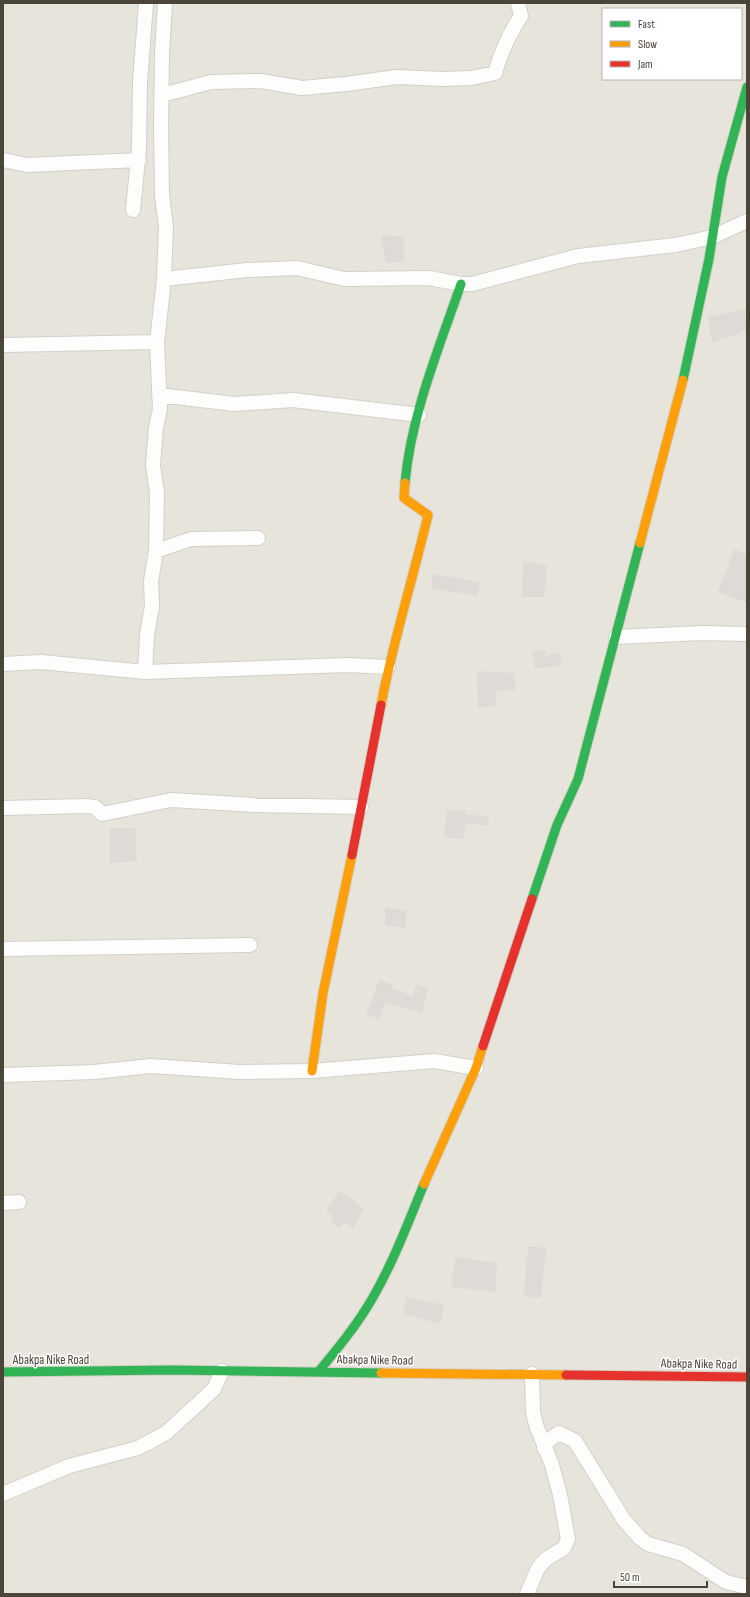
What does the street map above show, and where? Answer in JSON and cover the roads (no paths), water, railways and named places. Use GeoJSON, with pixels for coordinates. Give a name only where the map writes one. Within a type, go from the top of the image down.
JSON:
{"type":"FeatureCollection","features":[{"type":"Feature","properties":{"kind":"street"},"geometry":{"type":"LineString","coordinates":[[133,210],[139,160],[140,82],[146,3]]}},
{"type":"Feature","properties":{"kind":"street"},"geometry":{"type":"LineString","coordinates":[[145,672],[147,635],[152,606],[151,581],[156,551],[157,493],[153,465],[156,428],[160,416],[157,342],[164,279],[166,227],[162,195],[162,54],[165,3]]}},
{"type":"Feature","properties":{"kind":"street"},"geometry":{"type":"LineString","coordinates":[[162,95],[210,82],[261,81],[302,88],[397,77],[442,80],[471,78],[496,73],[501,54],[511,30],[521,16],[518,3]]}},
{"type":"Feature","properties":{"kind":"street"},"geometry":{"type":"LineString","coordinates":[[319,1371],[346,1339],[372,1299],[394,1256],[431,1166],[476,1068],[558,825],[578,779],[685,372],[709,259],[722,177],[747,87]]}},
{"type":"Feature","properties":{"kind":"street"},"geometry":{"type":"LineString","coordinates":[[3,160],[26,164],[42,164],[139,160]]}},
{"type":"Feature","properties":{"kind":"street"},"geometry":{"type":"LineString","coordinates":[[164,279],[248,270],[297,268],[344,279],[428,278],[461,284],[472,284],[585,254],[676,245],[712,237],[747,221]]}},
{"type":"Feature","properties":{"kind":"street"},"geometry":{"type":"LineString","coordinates":[[312,1071],[323,993],[342,908],[388,668],[403,608],[414,575],[428,515],[404,498],[408,461],[424,394],[461,284]]}},
{"type":"Feature","properties":{"kind":"street"},"geometry":{"type":"LineString","coordinates":[[3,345],[157,342]]}},
{"type":"Feature","properties":{"kind":"street"},"geometry":{"type":"LineString","coordinates":[[159,395],[234,404],[293,400],[419,415]]}},
{"type":"Feature","properties":{"kind":"street"},"geometry":{"type":"LineString","coordinates":[[156,551],[191,539],[258,538]]}},
{"type":"Feature","properties":{"kind":"street"},"geometry":{"type":"LineString","coordinates":[[616,637],[702,633],[747,634]]}},
{"type":"Feature","properties":{"kind":"street"},"geometry":{"type":"LineString","coordinates":[[3,664],[41,662],[145,672],[347,665],[388,668]]}},
{"type":"Feature","properties":{"kind":"street"},"geometry":{"type":"LineString","coordinates":[[3,808],[87,806],[95,807],[102,814],[171,800],[255,805],[361,807]]}},
{"type":"Feature","properties":{"kind":"street"},"geometry":{"type":"LineString","coordinates":[[3,949],[250,945]]}},
{"type":"Feature","properties":{"kind":"street"},"geometry":{"type":"LineString","coordinates":[[3,1076],[94,1072],[151,1066],[240,1072],[312,1071],[434,1061],[476,1068]]}},
{"type":"Feature","properties":{"kind":"street"},"geometry":{"type":"LineString","coordinates":[[3,1203],[20,1202]]}},
{"type":"Feature","properties":{"kind":"street","name":"Abakpa Nike Road"},"geometry":{"type":"LineString","coordinates":[[3,1372],[173,1370],[747,1377]]}},
{"type":"Feature","properties":{"kind":"street"},"geometry":{"type":"LineString","coordinates":[[3,1494],[69,1466],[138,1448],[166,1433],[214,1389],[222,1371]]}},
{"type":"Feature","properties":{"kind":"street"},"geometry":{"type":"LineString","coordinates":[[527,1594],[538,1568],[546,1559],[564,1548],[568,1539],[560,1495],[552,1465],[544,1448],[533,1412],[532,1374]]}},
{"type":"Feature","properties":{"kind":"street"},"geometry":{"type":"LineString","coordinates":[[544,1448],[549,1440],[559,1434],[575,1441],[624,1520],[640,1538],[648,1544],[683,1554],[726,1582],[747,1587]]}}]}
